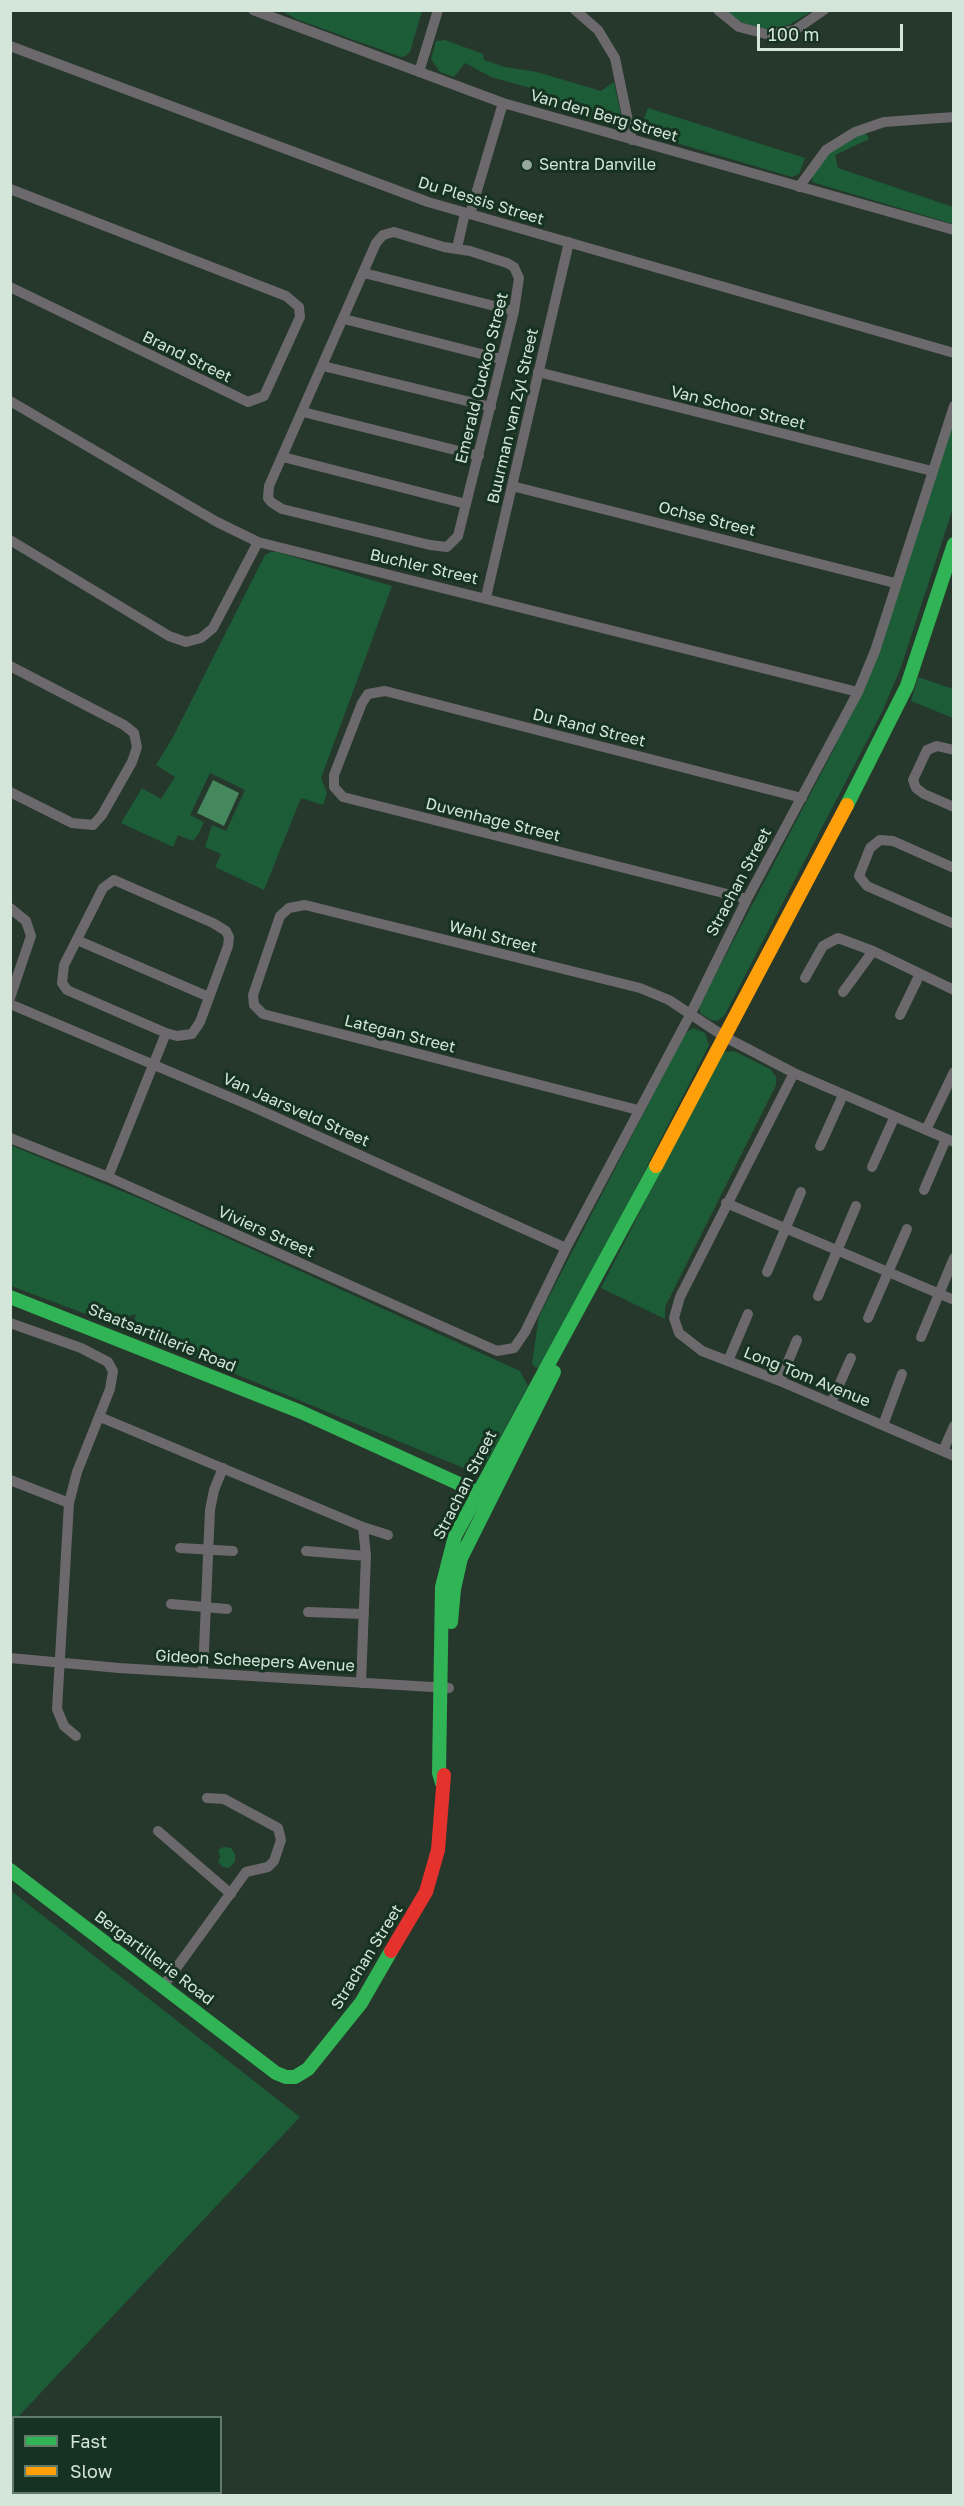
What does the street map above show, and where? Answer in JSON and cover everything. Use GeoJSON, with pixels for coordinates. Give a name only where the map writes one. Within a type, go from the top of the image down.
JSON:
{"type":"FeatureCollection","features":[{"type":"Feature","properties":{"kind":"street","name":"Van den Berg Street"},"geometry":{"type":"LineString","coordinates":[[254,10],[503,103],[954,230]]}},
{"type":"Feature","properties":{"kind":"street"},"geometry":{"type":"LineString","coordinates":[[419,72],[438,10]]}},
{"type":"Feature","properties":{"kind":"street"},"geometry":{"type":"LineString","coordinates":[[575,10],[598,30],[615,58],[632,140]]}},
{"type":"Feature","properties":{"kind":"street"},"geometry":{"type":"LineString","coordinates":[[718,10],[739,27],[770,35],[795,30],[824,10]]}},
{"type":"Feature","properties":{"kind":"street","name":"Du Plessis Street"},"geometry":{"type":"LineString","coordinates":[[10,46],[428,202],[954,353]]}},
{"type":"Feature","properties":{"kind":"street"},"geometry":{"type":"LineString","coordinates":[[457,248],[503,103]]}},
{"type":"Feature","properties":{"kind":"street"},"geometry":{"type":"LineString","coordinates":[[799,187],[826,150],[855,132],[884,122],[954,117]]}},
{"type":"Feature","properties":{"kind":"street","name":"Brand Street"},"geometry":{"type":"LineString","coordinates":[[10,189],[286,296],[299,307],[296,327],[264,396],[248,402],[10,287]]}},
{"type":"Feature","properties":{"kind":"street","name":"Emerald Cuckoo Street"},"geometry":{"type":"LineString","coordinates":[[394,232],[444,247],[457,248],[514,267],[520,284],[458,536],[451,545],[442,547],[282,509],[271,502],[268,491],[364,273],[376,243],[387,233],[394,232]]}},
{"type":"Feature","properties":{"kind":"street","name":"Buurman van Zyl Street"},"geometry":{"type":"LineString","coordinates":[[486,597],[569,242]]}},
{"type":"Feature","properties":{"kind":"street"},"geometry":{"type":"LineString","coordinates":[[364,273],[514,310]]}},
{"type":"Feature","properties":{"kind":"street"},"geometry":{"type":"LineString","coordinates":[[344,319],[501,359]]}},
{"type":"Feature","properties":{"kind":"street"},"geometry":{"type":"LineString","coordinates":[[323,366],[490,407]]}},
{"type":"Feature","properties":{"kind":"street","name":"Van Schoor Street"},"geometry":{"type":"LineString","coordinates":[[538,372],[932,471]]}},
{"type":"Feature","properties":{"kind":"street","name":"Buchler Street"},"geometry":{"type":"LineString","coordinates":[[10,401],[218,522],[258,542],[486,597],[858,692]]}},
{"type":"Feature","properties":{"kind":"street","name":"Strachan Street"},"geometry":{"type":"LineString","coordinates":[[509,1351],[519,1344],[566,1248],[690,1015],[747,899],[858,692],[874,651],[954,406]]}},
{"type":"Feature","properties":{"kind":"street"},"geometry":{"type":"LineString","coordinates":[[303,412],[478,456]]}},
{"type":"Feature","properties":{"kind":"street"},"geometry":{"type":"LineString","coordinates":[[283,457],[466,504]]}},
{"type":"Feature","properties":{"kind":"street","name":"Ochse Street"},"geometry":{"type":"LineString","coordinates":[[512,486],[895,583]]}},
{"type":"Feature","properties":{"kind":"street"},"geometry":{"type":"LineString","coordinates":[[10,540],[169,636],[178,640],[194,641],[213,627],[258,542]]}},
{"type":"Feature","properties":{"kind":"street","name":"Strachan Street"},"geometry":{"type":"LineString","coordinates":[[276,2073],[286,2077],[295,2077],[308,2069],[361,2003],[410,1923],[426,1892],[435,1864],[442,1783],[445,1773],[444,1572],[455,1536],[486,1490],[565,1331],[589,1294],[897,708],[954,544]]}},
{"type":"Feature","properties":{"kind":"street"},"geometry":{"type":"LineString","coordinates":[[10,666],[124,725],[134,733],[137,747],[132,762],[102,815],[93,825],[72,823],[10,792]]}},
{"type":"Feature","properties":{"kind":"street","name":"Du Rand Street"},"geometry":{"type":"LineString","coordinates":[[368,694],[385,691],[802,798]]}},
{"type":"Feature","properties":{"kind":"street","name":"Duvenhage Street"},"geometry":{"type":"LineString","coordinates":[[368,694],[334,775],[334,788],[343,797],[747,899]]}},
{"type":"Feature","properties":{"kind":"street"},"geometry":{"type":"LineString","coordinates":[[954,750],[937,746],[927,750],[914,780],[916,788],[924,794],[954,807]]}},
{"type":"Feature","properties":{"kind":"street"},"geometry":{"type":"LineString","coordinates":[[954,868],[893,842],[880,840],[870,848],[859,876],[867,886],[954,924]]}},
{"type":"Feature","properties":{"kind":"street"},"geometry":{"type":"LineString","coordinates":[[110,881],[121,882],[213,923],[226,931],[229,937],[228,946],[209,997],[192,1034],[177,1036],[64,987],[61,975],[77,940],[103,888],[110,881]]}},
{"type":"Feature","properties":{"kind":"street","name":"Wahl Street"},"geometry":{"type":"LineString","coordinates":[[284,912],[297,905],[304,905],[640,988],[669,1000],[725,1037],[794,1073],[894,1118],[950,1140]]}},
{"type":"Feature","properties":{"kind":"street"},"geometry":{"type":"LineString","coordinates":[[10,908],[26,921],[31,936],[10,998]]}},
{"type":"Feature","properties":{"kind":"street","name":"Lategan Street"},"geometry":{"type":"LineString","coordinates":[[284,912],[277,924],[253,995],[254,1005],[263,1014],[638,1110]]}},
{"type":"Feature","properties":{"kind":"street"},"geometry":{"type":"LineString","coordinates":[[805,978],[819,953],[832,939],[843,939],[954,990]]}},
{"type":"Feature","properties":{"kind":"street"},"geometry":{"type":"LineString","coordinates":[[77,940],[209,997]]}},
{"type":"Feature","properties":{"kind":"street"},"geometry":{"type":"LineString","coordinates":[[843,992],[873,951]]}},
{"type":"Feature","properties":{"kind":"street"},"geometry":{"type":"LineString","coordinates":[[900,1015],[920,974]]}},
{"type":"Feature","properties":{"kind":"street","name":"Van Jaarsveld Street"},"geometry":{"type":"LineString","coordinates":[[10,1004],[152,1063],[566,1248]]}},
{"type":"Feature","properties":{"kind":"street"},"geometry":{"type":"LineString","coordinates":[[108,1177],[166,1033]]}},
{"type":"Feature","properties":{"kind":"street"},"geometry":{"type":"LineString","coordinates":[[926,1130],[954,1072]]}},
{"type":"Feature","properties":{"kind":"street"},"geometry":{"type":"LineString","coordinates":[[794,1073],[726,1203],[836,1252],[954,1300]]}},
{"type":"Feature","properties":{"kind":"street"},"geometry":{"type":"LineString","coordinates":[[820,1146],[843,1095]]}},
{"type":"Feature","properties":{"kind":"street"},"geometry":{"type":"LineString","coordinates":[[872,1167],[894,1118]]}},
{"type":"Feature","properties":{"kind":"street","name":"Viviers Street"},"geometry":{"type":"LineString","coordinates":[[10,1138],[108,1177],[497,1351],[509,1351]]}},
{"type":"Feature","properties":{"kind":"street"},"geometry":{"type":"LineString","coordinates":[[924,1190],[950,1140]]}},
{"type":"Feature","properties":{"kind":"street"},"geometry":{"type":"LineString","coordinates":[[767,1272],[801,1192]]}},
{"type":"Feature","properties":{"kind":"street","name":"Long Tom Avenue"},"geometry":{"type":"LineString","coordinates":[[726,1203],[676,1305],[674,1318],[684,1338],[702,1351],[780,1381],[954,1456]]}},
{"type":"Feature","properties":{"kind":"street"},"geometry":{"type":"LineString","coordinates":[[818,1296],[856,1206]]}},
{"type":"Feature","properties":{"kind":"street"},"geometry":{"type":"LineString","coordinates":[[868,1318],[907,1229]]}},
{"type":"Feature","properties":{"kind":"street"},"geometry":{"type":"LineString","coordinates":[[921,1337],[954,1258]]}},
{"type":"Feature","properties":{"kind":"street","name":"Staatsartillerie Road"},"geometry":{"type":"LineString","coordinates":[[10,1297],[301,1412],[486,1490]]}},
{"type":"Feature","properties":{"kind":"street"},"geometry":{"type":"LineString","coordinates":[[728,1361],[748,1314]]}},
{"type":"Feature","properties":{"kind":"street"},"geometry":{"type":"LineString","coordinates":[[10,1323],[81,1348],[105,1360],[110,1364],[114,1377],[100,1417],[76,1472],[69,1503],[58,1713],[64,1726],[76,1736]]}},
{"type":"Feature","properties":{"kind":"street"},"geometry":{"type":"LineString","coordinates":[[780,1381],[797,1340]]}},
{"type":"Feature","properties":{"kind":"street"},"geometry":{"type":"LineString","coordinates":[[831,1403],[851,1358]]}},
{"type":"Feature","properties":{"kind":"street"},"geometry":{"type":"LineString","coordinates":[[883,1425],[902,1374]]}},
{"type":"Feature","properties":{"kind":"street"},"geometry":{"type":"LineString","coordinates":[[100,1417],[363,1527],[388,1534]]}},
{"type":"Feature","properties":{"kind":"street"},"geometry":{"type":"LineString","coordinates":[[943,1450],[954,1426]]}},
{"type":"Feature","properties":{"kind":"street"},"geometry":{"type":"LineString","coordinates":[[203,1673],[212,1497],[223,1468]]}},
{"type":"Feature","properties":{"kind":"street"},"geometry":{"type":"LineString","coordinates":[[10,1480],[69,1503]]}},
{"type":"Feature","properties":{"kind":"street"},"geometry":{"type":"LineString","coordinates":[[362,1683],[366,1556],[363,1527]]}},
{"type":"Feature","properties":{"kind":"street"},"geometry":{"type":"LineString","coordinates":[[180,1548],[233,1551]]}},
{"type":"Feature","properties":{"kind":"street"},"geometry":{"type":"LineString","coordinates":[[306,1551],[366,1556]]}},
{"type":"Feature","properties":{"kind":"street"},"geometry":{"type":"LineString","coordinates":[[171,1604],[227,1609]]}},
{"type":"Feature","properties":{"kind":"street"},"geometry":{"type":"LineString","coordinates":[[308,1612],[364,1614]]}},
{"type":"Feature","properties":{"kind":"street","name":"Gideon Scheepers Avenue"},"geometry":{"type":"LineString","coordinates":[[10,1658],[120,1668],[445,1688]]}},
{"type":"Feature","properties":{"kind":"street"},"geometry":{"type":"LineString","coordinates":[[165,1985],[246,1872],[268,1867],[274,1861],[281,1834],[278,1828],[224,1799],[207,1798]]}},
{"type":"Feature","properties":{"kind":"street"},"geometry":{"type":"LineString","coordinates":[[158,1831],[231,1894]]}},
{"type":"Feature","properties":{"kind":"street","name":"Bergartillerie Road"},"geometry":{"type":"LineString","coordinates":[[10,1870],[165,1985],[276,2073]]}},
{"type":"Feature","properties":{"kind":"shaded area"},"geometry":{"type":"Polygon","coordinates":[[[282,11],[422,11],[410,52],[401,57],[296,19],[282,11]]]}},
{"type":"Feature","properties":{"kind":"shaded area"},"geometry":{"type":"Polygon","coordinates":[[[726,11],[812,11],[789,25],[766,29],[743,23],[726,11]]]}},
{"type":"Feature","properties":{"kind":"shaded area"},"geometry":{"type":"Polygon","coordinates":[[[445,40],[483,54],[484,60],[505,67],[537,72],[601,91],[614,82],[621,115],[619,121],[611,125],[581,117],[534,89],[491,77],[465,63],[454,77],[440,72],[431,59],[436,41],[445,40]]]}},
{"type":"Feature","properties":{"kind":"shaded area"},"geometry":{"type":"Polygon","coordinates":[[[648,108],[805,158],[799,174],[792,177],[646,134],[635,125],[635,120],[643,121],[648,108]]]}},
{"type":"Feature","properties":{"kind":"shaded area"},"geometry":{"type":"Polygon","coordinates":[[[864,130],[869,139],[835,155],[838,168],[953,207],[953,224],[812,182],[813,173],[826,155],[864,130]]]}},
{"type":"Feature","properties":{"kind":"shaded area"},"geometry":{"type":"Polygon","coordinates":[[[953,423],[953,508],[901,667],[882,712],[724,1016],[717,1021],[711,1020],[700,1013],[699,1006],[835,747],[953,423]]]}},
{"type":"Feature","properties":{"kind":"shaded area"},"geometry":{"type":"Polygon","coordinates":[[[271,552],[392,586],[321,778],[327,793],[323,805],[301,798],[264,890],[215,867],[221,854],[205,847],[212,825],[226,831],[245,790],[210,773],[190,815],[204,822],[193,841],[178,835],[173,847],[121,823],[142,788],[161,799],[175,777],[156,765],[173,737],[265,555],[271,552]]]}},
{"type":"Feature","properties":{"kind":"shaded area"},"geometry":{"type":"Polygon","coordinates":[[[918,677],[953,689],[953,718],[911,701],[918,677]]]}},
{"type":"Feature","properties":{"kind":"shaded area"},"geometry":{"type":"Polygon","coordinates":[[[213,780],[239,793],[224,826],[197,813],[213,780]]]}},
{"type":"Feature","properties":{"kind":"shaded area"},"geometry":{"type":"Polygon","coordinates":[[[693,1028],[705,1033],[709,1045],[624,1211],[540,1367],[536,1368],[532,1364],[539,1316],[685,1033],[693,1028]]]}},
{"type":"Feature","properties":{"kind":"shaded area"},"geometry":{"type":"Polygon","coordinates":[[[734,1051],[770,1069],[776,1077],[776,1085],[665,1307],[665,1319],[601,1288],[719,1057],[724,1052],[734,1051]]]}},
{"type":"Feature","properties":{"kind":"shaded area"},"geometry":{"type":"Polygon","coordinates":[[[10,1145],[148,1202],[520,1371],[528,1386],[485,1465],[477,1469],[466,1469],[131,1331],[136,1314],[129,1316],[126,1329],[11,1286],[10,1145]]]}},
{"type":"Feature","properties":{"kind":"shaded area"},"geometry":{"type":"Polygon","coordinates":[[[223,1847],[231,1848],[235,1854],[235,1862],[229,1868],[223,1867],[218,1862],[220,1857],[218,1850],[223,1847]]]}},
{"type":"Feature","properties":{"kind":"shaded area"},"geometry":{"type":"Polygon","coordinates":[[[10,1890],[300,2117],[19,2416],[12,2416],[11,2426],[10,1890]]]}},
{"type":"Feature","properties":{"kind":"traffic: fast"},"geometry":{"type":"LineString","coordinates":[[847,805],[907,686],[954,544]]}},
{"type":"Feature","properties":{"kind":"traffic: fast"},"geometry":{"type":"LineString","coordinates":[[442,1783],[439,1773],[442,1587],[455,1536],[656,1166]]}},
{"type":"Feature","properties":{"kind":"traffic: fast"},"geometry":{"type":"LineString","coordinates":[[10,1297],[301,1412],[486,1496]]}},
{"type":"Feature","properties":{"kind":"traffic: fast"},"geometry":{"type":"LineString","coordinates":[[451,1622],[454,1589],[461,1558],[554,1372]]}},
{"type":"Feature","properties":{"kind":"traffic: fast"},"geometry":{"type":"LineString","coordinates":[[10,1870],[276,2073],[286,2077],[295,2077],[308,2069],[361,2003],[391,1951]]}},
{"type":"Feature","properties":{"kind":"traffic: slow"},"geometry":{"type":"LineString","coordinates":[[656,1166],[847,805]]}},
{"type":"Feature","properties":{"kind":"traffic: jam"},"geometry":{"type":"LineString","coordinates":[[391,1951],[426,1892],[438,1850],[444,1775]]}},
{"type":"Feature","properties":{"kind":"place","name":"Sentra Danville"},"geometry":{"type":"Point","coordinates":[527,165]}}]}
